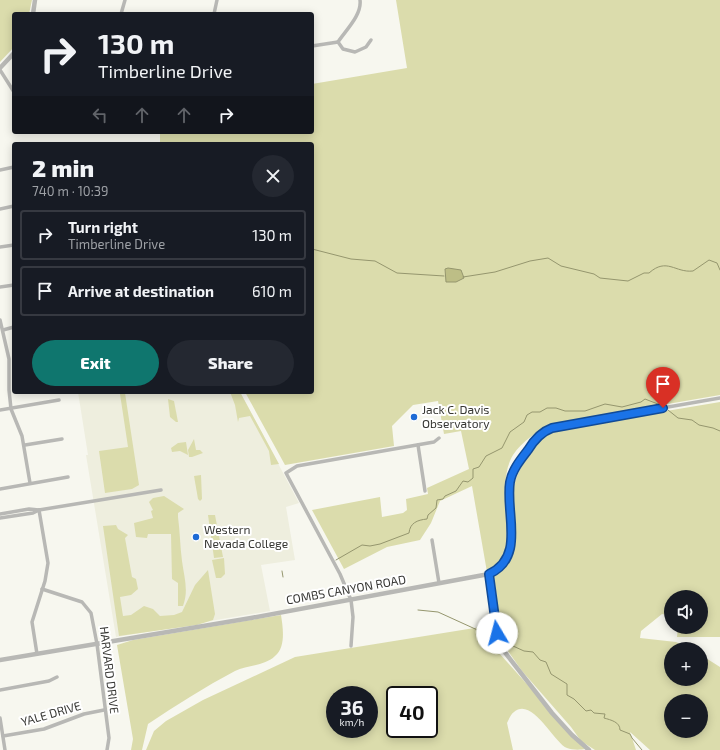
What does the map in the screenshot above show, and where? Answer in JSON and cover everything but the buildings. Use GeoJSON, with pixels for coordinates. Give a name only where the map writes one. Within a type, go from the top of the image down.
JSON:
{"type":"FeatureCollection","features":[{"type":"Feature","properties":{"kind":"street"},"geometry":{"type":"LineString","coordinates":[[33,12],[35,0]]}},
{"type":"Feature","properties":{"kind":"street"},"geometry":{"type":"LineString","coordinates":[[122,12],[125,0]]}},
{"type":"Feature","properties":{"kind":"street"},"geometry":{"type":"LineString","coordinates":[[214,12],[217,0]]}},
{"type":"Feature","properties":{"kind":"street"},"geometry":{"type":"LineString","coordinates":[[314,46],[338,42],[357,13],[360,6],[360,0]]}},
{"type":"Feature","properties":{"kind":"street"},"geometry":{"type":"LineString","coordinates":[[338,42],[343,49],[355,52],[366,47],[371,40]]}},
{"type":"Feature","properties":{"kind":"street"},"geometry":{"type":"LineString","coordinates":[[12,55],[0,69],[12,89]]}},
{"type":"Feature","properties":{"kind":"street"},"geometry":{"type":"LineString","coordinates":[[0,170],[12,167]]}},
{"type":"Feature","properties":{"kind":"street"},"geometry":{"type":"LineString","coordinates":[[0,209],[12,206]]}},
{"type":"Feature","properties":{"kind":"street"},"geometry":{"type":"LineString","coordinates":[[0,247],[12,245]]}},
{"type":"Feature","properties":{"kind":"street"},"geometry":{"type":"LineString","coordinates":[[0,287],[12,285]]}},
{"type":"Feature","properties":{"kind":"street"},"geometry":{"type":"LineString","coordinates":[[0,320],[9,366],[11,409],[25,446],[30,483]]}},
{"type":"Feature","properties":{"kind":"street"},"geometry":{"type":"LineString","coordinates":[[3,330],[12,328]]}},
{"type":"Feature","properties":{"kind":"street"},"geometry":{"type":"LineString","coordinates":[[589,750],[572,735],[552,713],[500,646],[489,574],[504,564],[508,553],[512,530],[509,492],[511,477],[523,456],[540,434],[546,430],[559,426],[720,398]]}},
{"type":"Feature","properties":{"kind":"street"},"geometry":{"type":"LineString","coordinates":[[0,410],[59,400]]}},
{"type":"Feature","properties":{"kind":"street"},"geometry":{"type":"LineString","coordinates":[[351,646],[353,617],[351,600],[340,574],[286,473],[297,466],[434,442],[439,438]]}},
{"type":"Feature","properties":{"kind":"street"},"geometry":{"type":"LineString","coordinates":[[25,446],[62,439]]}},
{"type":"Feature","properties":{"kind":"street"},"geometry":{"type":"LineString","coordinates":[[418,445],[425,491]]}},
{"type":"Feature","properties":{"kind":"street"},"geometry":{"type":"LineString","coordinates":[[0,488],[68,477]]}},
{"type":"Feature","properties":{"kind":"street"},"geometry":{"type":"LineString","coordinates":[[0,518],[161,490]]}},
{"type":"Feature","properties":{"kind":"street"},"geometry":{"type":"LineString","coordinates":[[0,514],[30,509],[40,510]]}},
{"type":"Feature","properties":{"kind":"street"},"geometry":{"type":"LineString","coordinates":[[37,654],[32,622],[48,563],[40,510]]}},
{"type":"Feature","properties":{"kind":"street"},"geometry":{"type":"LineString","coordinates":[[432,540],[439,583]]}},
{"type":"Feature","properties":{"kind":"street","name":"COMBS CANYON ROAD"},"geometry":{"type":"LineString","coordinates":[[0,660],[351,600],[489,574]]}},
{"type":"Feature","properties":{"kind":"street","name":"HARVARD DRIVE"},"geometry":{"type":"LineString","coordinates":[[42,589],[76,599],[86,605],[91,612],[97,644],[108,738],[107,750]]}},
{"type":"Feature","properties":{"kind":"street"},"geometry":{"type":"LineString","coordinates":[[0,690],[49,682],[57,677]]}},
{"type":"Feature","properties":{"kind":"street","name":"YALE DRIVE"},"geometry":{"type":"LineString","coordinates":[[3,736],[44,729],[84,714],[104,710]]}},
{"type":"Feature","properties":{"kind":"street"},"geometry":{"type":"LineString","coordinates":[[0,718],[5,750]]}},
{"type":"Feature","properties":{"kind":"shaded area"},"geometry":{"type":"Polygon","coordinates":[[[0,0],[32,0],[29,12],[12,12],[12,49],[0,62],[0,0]]]}},
{"type":"Feature","properties":{"kind":"shaded area"},"geometry":{"type":"Polygon","coordinates":[[[396,0],[720,0],[720,395],[551,424],[530,437],[513,455],[508,467],[506,481],[508,522],[507,549],[499,565],[487,572],[472,486],[440,501],[431,523],[420,540],[387,547],[344,569],[312,510],[380,497],[382,517],[403,513],[407,510],[406,499],[428,494],[427,488],[469,469],[461,431],[444,434],[438,401],[413,405],[392,426],[394,446],[285,465],[246,394],[314,394],[314,142],[160,142],[160,134],[314,134],[314,84],[407,68],[396,0]]]}},
{"type":"Feature","properties":{"kind":"shaded area"},"geometry":{"type":"Polygon","coordinates":[[[445,269],[461,270],[464,278],[456,282],[446,282],[445,269]]]}},
{"type":"Feature","properties":{"kind":"shaded area","name":"Western Nevada College"},"geometry":{"type":"Polygon","coordinates":[[[78,394],[241,394],[299,503],[286,507],[295,560],[261,565],[270,611],[116,637],[86,455],[88,455],[78,394]]]}},
{"type":"Feature","properties":{"kind":"shaded area"},"geometry":{"type":"Polygon","coordinates":[[[120,394],[125,394],[139,485],[132,489],[105,493],[99,451],[128,447],[120,394]]]}},
{"type":"Feature","properties":{"kind":"shaded area"},"geometry":{"type":"Polygon","coordinates":[[[231,394],[241,394],[279,464],[271,465],[269,451],[250,416],[239,418],[238,422],[235,405],[231,394]]]}},
{"type":"Feature","properties":{"kind":"shaded area"},"geometry":{"type":"Polygon","coordinates":[[[168,399],[174,401],[178,422],[170,417],[168,399]]]}},
{"type":"Feature","properties":{"kind":"shaded area"},"geometry":{"type":"Polygon","coordinates":[[[720,402],[720,637],[677,637],[677,634],[708,634],[708,590],[664,590],[664,614],[662,614],[641,631],[640,638],[676,642],[664,642],[664,686],[708,686],[708,659],[720,667],[720,750],[650,750],[630,732],[636,750],[595,750],[581,741],[571,727],[522,671],[503,644],[494,576],[505,567],[511,558],[515,547],[516,535],[513,499],[516,478],[520,469],[537,443],[546,434],[553,430],[720,402]]]}},
{"type":"Feature","properties":{"kind":"shaded area"},"geometry":{"type":"Polygon","coordinates":[[[194,439],[196,450],[200,450],[203,453],[189,457],[188,450],[194,439]]]}},
{"type":"Feature","properties":{"kind":"shaded area"},"geometry":{"type":"Polygon","coordinates":[[[186,442],[188,455],[180,451],[172,452],[171,448],[178,443],[186,442]]]}},
{"type":"Feature","properties":{"kind":"shaded area"},"geometry":{"type":"Polygon","coordinates":[[[201,475],[202,499],[200,501],[198,499],[194,476],[201,475]]]}},
{"type":"Feature","properties":{"kind":"shaded area"},"geometry":{"type":"Polygon","coordinates":[[[164,496],[184,509],[178,513],[181,555],[186,589],[183,606],[178,606],[178,583],[172,579],[171,534],[148,534],[147,538],[136,537],[134,523],[153,518],[151,511],[153,510],[149,502],[153,498],[164,496]]]}},
{"type":"Feature","properties":{"kind":"shaded area"},"geometry":{"type":"Polygon","coordinates":[[[208,515],[215,515],[223,557],[214,558],[208,515]]]}},
{"type":"Feature","properties":{"kind":"shaded area"},"geometry":{"type":"Polygon","coordinates":[[[116,525],[118,529],[128,535],[125,538],[132,577],[136,579],[138,589],[131,595],[120,597],[123,616],[131,615],[144,606],[153,609],[160,616],[174,615],[182,612],[195,585],[208,570],[215,614],[213,620],[197,625],[119,636],[103,526],[116,525]]]}},
{"type":"Feature","properties":{"kind":"shaded area"},"geometry":{"type":"Polygon","coordinates":[[[224,558],[225,574],[221,578],[216,578],[212,560],[224,558]]]}},
{"type":"Feature","properties":{"kind":"shaded area"},"geometry":{"type":"Polygon","coordinates":[[[281,615],[283,637],[281,648],[275,656],[261,664],[235,671],[169,710],[148,724],[142,750],[131,750],[133,739],[117,645],[133,640],[281,615]]]}},
{"type":"Feature","properties":{"kind":"shaded area"},"geometry":{"type":"Polygon","coordinates":[[[493,625],[494,643],[499,653],[585,749],[576,750],[567,748],[535,715],[528,710],[521,709],[513,713],[507,723],[513,750],[146,750],[154,731],[166,721],[203,700],[295,657],[493,625]]]}},
{"type":"Feature","properties":{"kind":"waterway"},"geometry":{"type":"LineString","coordinates":[[314,250],[351,259],[375,261],[397,273],[444,276]]}},
{"type":"Feature","properties":{"kind":"waterway"},"geometry":{"type":"LineString","coordinates":[[463,277],[495,272],[530,261],[548,258],[561,266],[594,274],[600,278],[628,281],[644,273],[649,273],[655,268],[661,266],[693,271],[709,260],[717,263],[720,270]]}},
{"type":"Feature","properties":{"kind":"waterway"},"geometry":{"type":"LineString","coordinates":[[336,560],[362,545],[370,546],[380,544],[409,533],[412,524],[420,520],[427,519],[428,515],[436,508],[437,500],[443,499],[445,496],[456,491],[463,481],[468,482],[473,478],[473,469],[479,467],[486,456],[502,448],[510,432],[524,422],[527,415],[532,412],[540,412],[547,408],[556,408],[565,411],[585,411],[605,404],[622,407],[641,402],[645,399],[663,406]]}},
{"type":"Feature","properties":{"kind":"waterway"},"geometry":{"type":"LineString","coordinates":[[668,410],[678,418],[692,420],[699,425],[720,431]]}},
{"type":"Feature","properties":{"kind":"waterway"},"geometry":{"type":"LineString","coordinates":[[282,571],[283,577]]}},
{"type":"Feature","properties":{"kind":"waterway"},"geometry":{"type":"LineString","coordinates":[[418,610],[438,612],[495,638]]}},
{"type":"Feature","properties":{"kind":"waterway"},"geometry":{"type":"LineString","coordinates":[[502,641],[524,651],[533,652],[540,660],[546,662],[551,674],[567,684],[567,695],[574,699],[586,711],[591,710],[594,713],[605,714],[604,718],[615,722],[620,727],[620,730],[630,734],[642,750]]}},
{"type":"Feature","properties":{"kind":"place","name":"Jack C. Davis Observatory"},"geometry":{"type":"Point","coordinates":[414,417]}},
{"type":"Feature","properties":{"kind":"place","name":"Western Nevada College"},"geometry":{"type":"Point","coordinates":[196,537]}},
{"type":"Feature","properties":{"kind":"route"},"geometry":{"type":"LineString","coordinates":[[497,633],[489,574],[499,569],[506,560],[512,530],[509,492],[511,477],[530,446],[540,434],[552,428],[663,408]]}}]}
